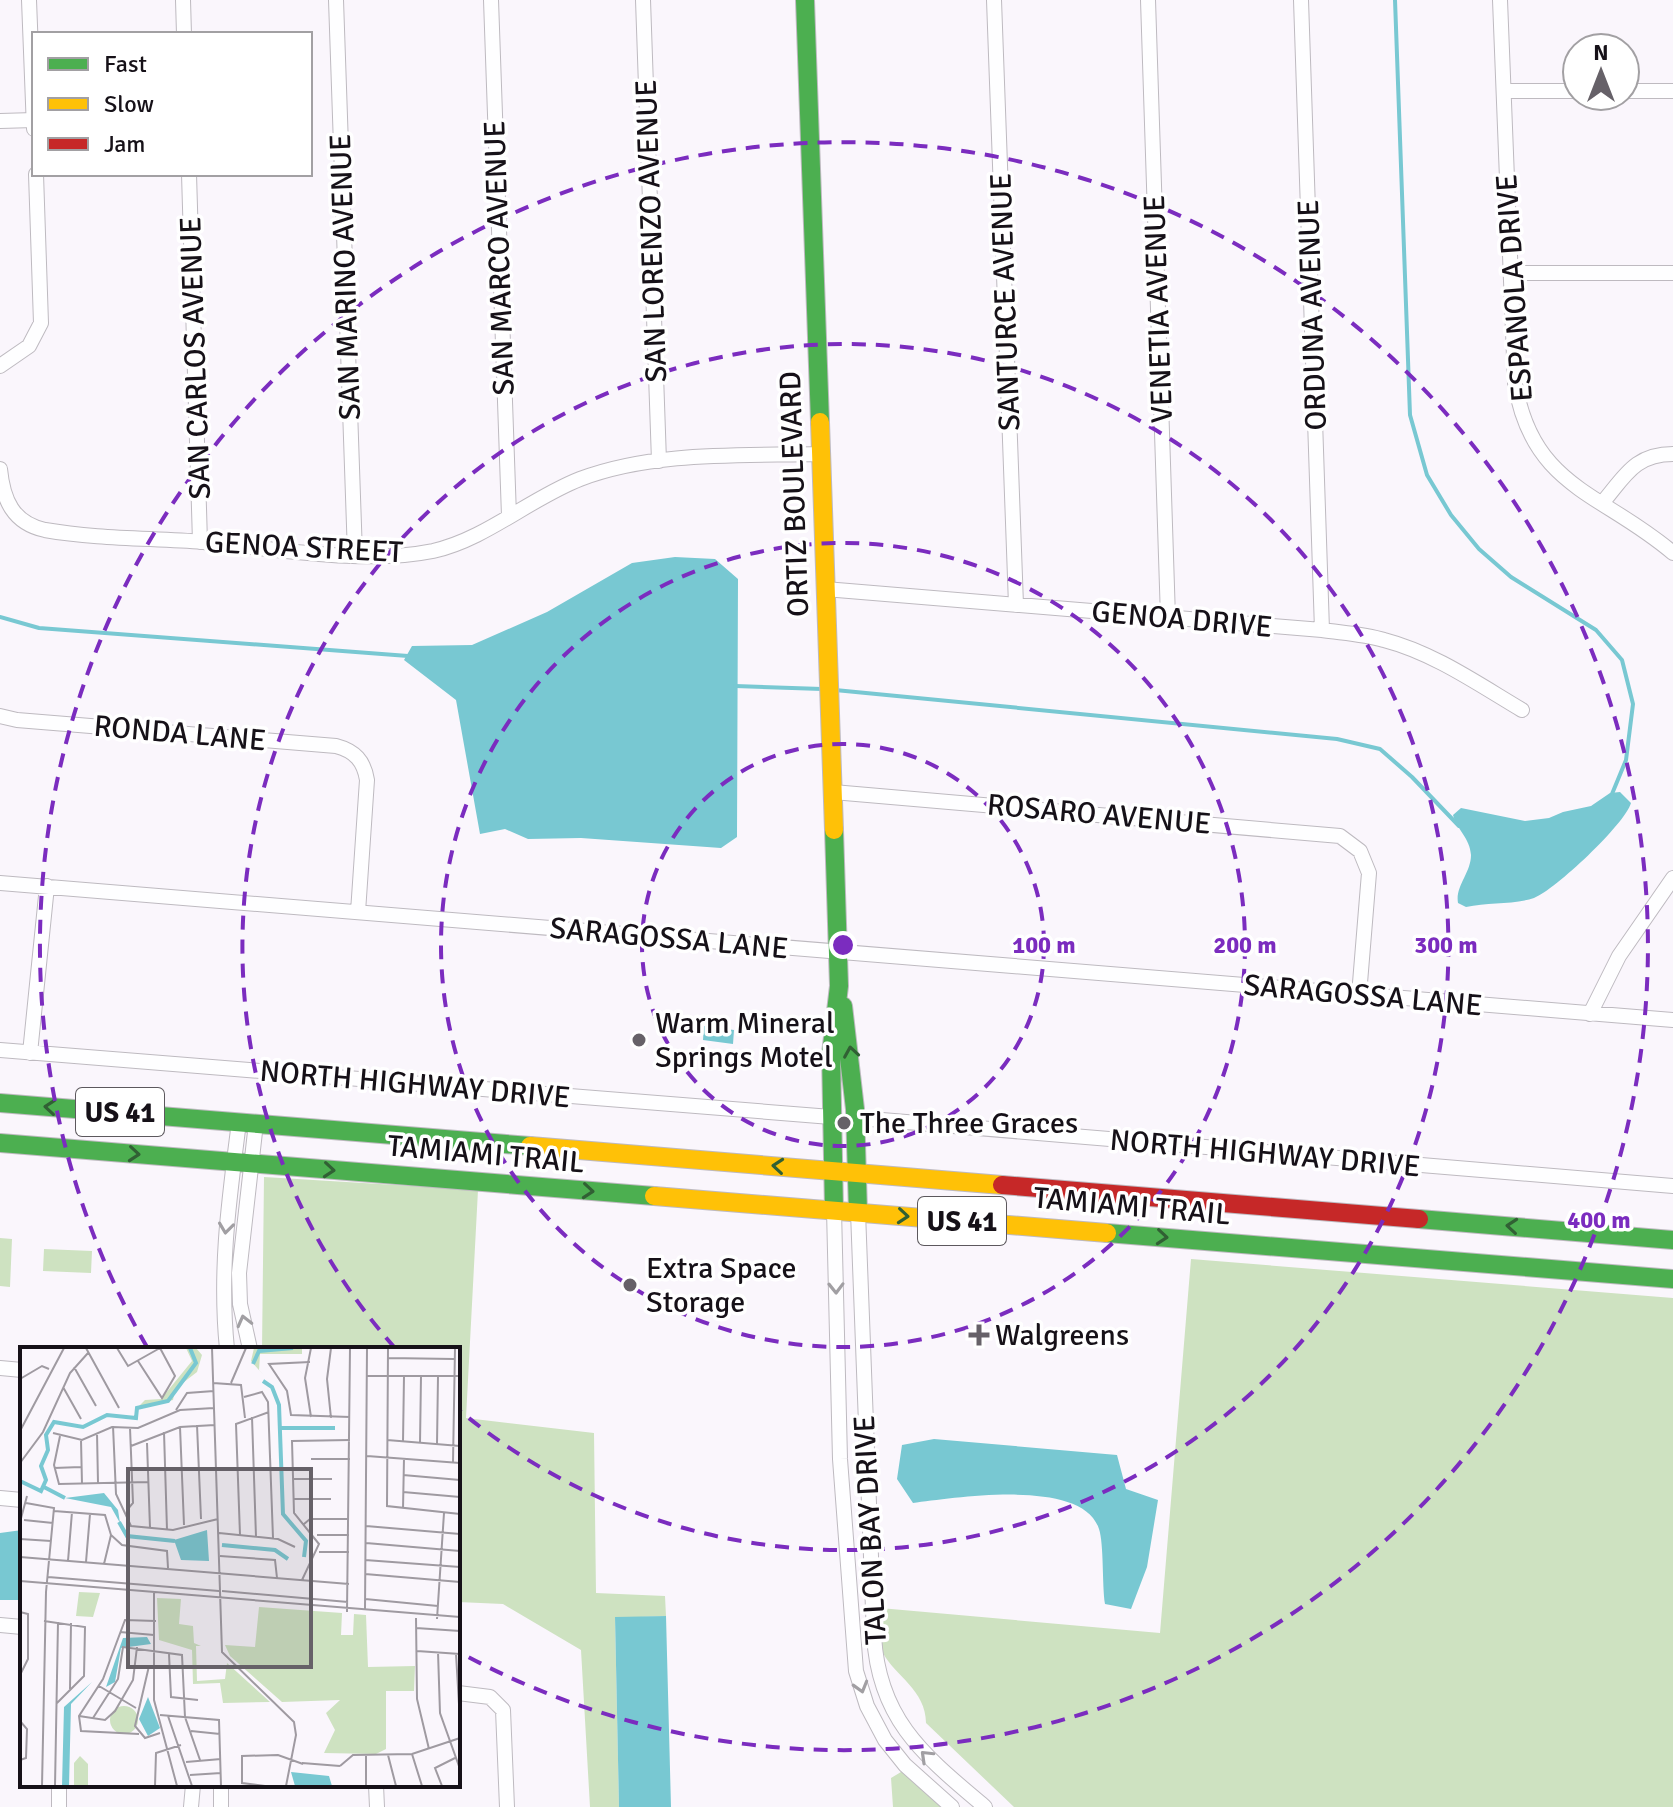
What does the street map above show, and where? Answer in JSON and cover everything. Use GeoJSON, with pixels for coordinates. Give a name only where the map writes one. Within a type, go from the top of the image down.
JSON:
{"type":"FeatureCollection","features":[{"type":"Feature","properties":{"kind":"main road","name":"ORTIZ BOULEVARD"},"geometry":{"type":"LineString","coordinates":[[805,0],[839,986],[831,1054],[834,1210]]}},
{"type":"Feature","properties":{"kind":"main road","name":"ORTIZ BOULEVARD"},"geometry":{"type":"LineString","coordinates":[[839,986],[852,1057],[858,1118],[858,1212]]}},
{"type":"Feature","properties":{"kind":"main road","name":"US 41"},"geometry":{"type":"LineString","coordinates":[[0,1103],[247,1123]]}},
{"type":"Feature","properties":{"kind":"main road","name":"TAMIAMI TRAIL"},"geometry":{"type":"LineString","coordinates":[[247,1123],[1673,1240]]}},
{"type":"Feature","properties":{"kind":"main road","name":"US 41"},"geometry":{"type":"LineString","coordinates":[[0,1143],[243,1163]]}},
{"type":"Feature","properties":{"kind":"main road","name":"TAMIAMI TRAIL"},"geometry":{"type":"LineString","coordinates":[[243,1163],[1673,1279]]}},
{"type":"Feature","properties":{"kind":"street"},"geometry":{"type":"LineString","coordinates":[[29,0],[32,72]]}},
{"type":"Feature","properties":{"kind":"street"},"geometry":{"type":"LineString","coordinates":[[183,0],[184,32]]}},
{"type":"Feature","properties":{"kind":"street","name":"SAN MARINO AVENUE"},"geometry":{"type":"LineString","coordinates":[[336,0],[355,555]]}},
{"type":"Feature","properties":{"kind":"street","name":"SAN MARCO AVENUE"},"geometry":{"type":"LineString","coordinates":[[491,0],[509,516]]}},
{"type":"Feature","properties":{"kind":"street","name":"SAN LORENZO AVENUE"},"geometry":{"type":"LineString","coordinates":[[643,0],[659,461]]}},
{"type":"Feature","properties":{"kind":"street","name":"SANTURCE AVENUE"},"geometry":{"type":"LineString","coordinates":[[994,0],[1016,605]]}},
{"type":"Feature","properties":{"kind":"street","name":"VENETIA AVENUE"},"geometry":{"type":"LineString","coordinates":[[1148,0],[1168,618]]}},
{"type":"Feature","properties":{"kind":"street","name":"ORDUNA AVENUE"},"geometry":{"type":"LineString","coordinates":[[1301,0],[1322,630]]}},
{"type":"Feature","properties":{"kind":"street","name":"ESPANOLA DRIVE"},"geometry":{"type":"LineString","coordinates":[[1500,0],[1515,383],[1524,422],[1537,448],[1558,474],[1603,502],[1673,553]]}},
{"type":"Feature","properties":{"kind":"street"},"geometry":{"type":"LineString","coordinates":[[1504,91],[1561,91]]}},
{"type":"Feature","properties":{"kind":"street"},"geometry":{"type":"LineString","coordinates":[[1641,91],[1673,91]]}},
{"type":"Feature","properties":{"kind":"street"},"geometry":{"type":"LineString","coordinates":[[0,121],[32,120]]}},
{"type":"Feature","properties":{"kind":"street"},"geometry":{"type":"LineString","coordinates":[[0,366],[25,351],[36,338],[41,323],[36,176]]}},
{"type":"Feature","properties":{"kind":"street","name":"SAN CARLOS AVENUE"},"geometry":{"type":"LineString","coordinates":[[189,176],[200,542]]}},
{"type":"Feature","properties":{"kind":"street"},"geometry":{"type":"LineString","coordinates":[[1511,273],[1673,273]]}},
{"type":"Feature","properties":{"kind":"street","name":"GENOA STREET"},"geometry":{"type":"LineString","coordinates":[[0,469],[5,499],[14,514],[29,525],[55,532],[355,555],[407,555],[436,550],[471,538],[577,480],[611,470],[659,461],[820,454]]}},
{"type":"Feature","properties":{"kind":"street"},"geometry":{"type":"LineString","coordinates":[[1603,502],[1638,462],[1650,456],[1673,454]]}},
{"type":"Feature","properties":{"kind":"street","name":"GENOA DRIVE"},"geometry":{"type":"LineString","coordinates":[[825,589],[1322,630],[1372,637],[1437,660],[1522,710]]}},
{"type":"Feature","properties":{"kind":"street","name":"RONDA LANE"},"geometry":{"type":"LineString","coordinates":[[0,716],[346,749],[358,757],[367,780],[358,912]]}},
{"type":"Feature","properties":{"kind":"street","name":"ROSARO AVENUE"},"geometry":{"type":"LineString","coordinates":[[833,792],[1328,833],[1349,840],[1365,859],[1369,877],[1359,995]]}},
{"type":"Feature","properties":{"kind":"street"},"geometry":{"type":"LineString","coordinates":[[1590,1014],[1619,956],[1673,878]]}},
{"type":"Feature","properties":{"kind":"street","name":"SARAGOSSA LANE"},"geometry":{"type":"LineString","coordinates":[[0,883],[1673,1020]]}},
{"type":"Feature","properties":{"kind":"street"},"geometry":{"type":"LineString","coordinates":[[30,1053],[47,886]]}},
{"type":"Feature","properties":{"kind":"street","name":"NORTH HIGHWAY DRIVE"},"geometry":{"type":"LineString","coordinates":[[0,1050],[831,1117]]}},
{"type":"Feature","properties":{"kind":"street","name":"NORTH HIGHWAY DRIVE"},"geometry":{"type":"LineString","coordinates":[[858,1118],[1673,1186]]}},
{"type":"Feature","properties":{"kind":"street"},"geometry":{"type":"LineString","coordinates":[[247,1123],[239,1293],[250,1347]]}},
{"type":"Feature","properties":{"kind":"street"},"geometry":{"type":"LineString","coordinates":[[227,1347],[222,1294],[225,1237],[243,1163]]}},
{"type":"Feature","properties":{"kind":"street","name":"TALON BAY DRIVE"},"geometry":{"type":"LineString","coordinates":[[834,1210],[840,1459],[856,1671],[867,1706],[885,1740],[905,1765],[952,1807]]}},
{"type":"Feature","properties":{"kind":"street","name":"TALON BAY DRIVE"},"geometry":{"type":"LineString","coordinates":[[858,1212],[878,1670],[891,1708],[906,1734],[931,1761],[985,1807]]}},
{"type":"Feature","properties":{"kind":"street"},"geometry":{"type":"LineString","coordinates":[[222,1294],[239,1293]]}},
{"type":"Feature","properties":{"kind":"street"},"geometry":{"type":"LineString","coordinates":[[0,1368],[20,1370]]}},
{"type":"Feature","properties":{"kind":"street"},"geometry":{"type":"LineString","coordinates":[[0,1498],[20,1500]]}},
{"type":"Feature","properties":{"kind":"street"},"geometry":{"type":"LineString","coordinates":[[0,1625],[20,1627]]}},
{"type":"Feature","properties":{"kind":"street"},"geometry":{"type":"LineString","coordinates":[[460,1693],[490,1697],[503,1710],[507,1807]]}},
{"type":"Feature","properties":{"kind":"street"},"geometry":{"type":"LineString","coordinates":[[191,1807],[193,1787]]}},
{"type":"Feature","properties":{"kind":"street"},"geometry":{"type":"LineString","coordinates":[[376,1787],[377,1807]]}},
{"type":"Feature","properties":{"kind":"green space"},"geometry":{"type":"Polygon","coordinates":[[[264,1177],[478,1190],[466,1418],[594,1433],[596,1593],[665,1596],[666,1616],[615,1618],[619,1807],[590,1807],[581,1650],[503,1604],[460,1602],[460,1347],[262,1347],[264,1177]]]}},
{"type":"Feature","properties":{"kind":"green space"},"geometry":{"type":"Polygon","coordinates":[[[0,1238],[12,1239],[10,1287],[0,1286],[0,1238]]]}},
{"type":"Feature","properties":{"kind":"green space"},"geometry":{"type":"Polygon","coordinates":[[[44,1249],[92,1251],[91,1273],[43,1271],[44,1249]]]}},
{"type":"Feature","properties":{"kind":"green space"},"geometry":{"type":"Polygon","coordinates":[[[1191,1259],[1673,1298],[1673,1807],[1014,1807],[926,1723],[925,1711],[916,1692],[888,1661],[881,1648],[880,1608],[1160,1633],[1191,1259]]]}},
{"type":"Feature","properties":{"kind":"green space"},"geometry":{"type":"Polygon","coordinates":[[[902,1772],[941,1807],[893,1807],[891,1778],[902,1772]]]}},
{"type":"Feature","properties":{"kind":"water"},"geometry":{"type":"Polygon","coordinates":[[[675,557],[715,559],[738,579],[737,837],[721,848],[581,838],[528,839],[505,829],[480,834],[456,700],[404,660],[412,646],[472,645],[547,612],[632,563],[675,557]]]}},
{"type":"Feature","properties":{"kind":"water"},"geometry":{"type":"Polygon","coordinates":[[[1620,792],[1631,803],[1626,813],[1588,855],[1544,892],[1518,902],[1466,907],[1458,903],[1471,855],[1453,815],[1461,808],[1525,821],[1591,806],[1610,793],[1620,792]]]}},
{"type":"Feature","properties":{"kind":"water"},"geometry":{"type":"Polygon","coordinates":[[[704,1026],[734,1030],[733,1044],[703,1040],[704,1026]]]}},
{"type":"Feature","properties":{"kind":"water"},"geometry":{"type":"Polygon","coordinates":[[[934,1439],[1117,1455],[1126,1489],[1158,1500],[1147,1567],[1131,1609],[1105,1604],[1099,1529],[1088,1513],[1069,1502],[1044,1497],[986,1495],[913,1503],[897,1479],[902,1445],[934,1439]]]}},
{"type":"Feature","properties":{"kind":"water"},"geometry":{"type":"Polygon","coordinates":[[[20,1530],[20,1600],[0,1600],[0,1533],[20,1530]]]}},
{"type":"Feature","properties":{"kind":"water"},"geometry":{"type":"Polygon","coordinates":[[[666,1616],[671,1807],[619,1807],[615,1617],[666,1616]]]}},
{"type":"Feature","properties":{"kind":"waterway"},"geometry":{"type":"LineString","coordinates":[[1395,0],[1410,415],[1427,475],[1451,515],[1479,549],[1511,577],[1596,630],[1622,660],[1633,704],[1626,760],[1612,794]]}},
{"type":"Feature","properties":{"kind":"waterway"},"geometry":{"type":"LineString","coordinates":[[0,617],[39,628],[408,656]]}},
{"type":"Feature","properties":{"kind":"waterway"},"geometry":{"type":"LineString","coordinates":[[735,686],[822,689]]}},
{"type":"Feature","properties":{"kind":"waterway"},"geometry":{"type":"LineString","coordinates":[[835,690],[1337,739],[1380,749],[1459,826]]}},
{"type":"Feature","properties":{"kind":"traffic: fast"},"geometry":{"type":"LineString","coordinates":[[805,0],[820,422]]}},
{"type":"Feature","properties":{"kind":"traffic: fast"},"geometry":{"type":"LineString","coordinates":[[834,830],[839,986],[831,1054],[834,1210]]}},
{"type":"Feature","properties":{"kind":"traffic: fast"},"geometry":{"type":"LineString","coordinates":[[843,1006],[855,1109],[858,1212]]}},
{"type":"Feature","properties":{"kind":"traffic: fast"},"geometry":{"type":"LineString","coordinates":[[0,1103],[530,1146]]}},
{"type":"Feature","properties":{"kind":"traffic: fast"},"geometry":{"type":"LineString","coordinates":[[0,1143],[654,1196]]}},
{"type":"Feature","properties":{"kind":"traffic: fast"},"geometry":{"type":"LineString","coordinates":[[1419,1219],[1673,1240]]}},
{"type":"Feature","properties":{"kind":"traffic: fast"},"geometry":{"type":"LineString","coordinates":[[1107,1233],[1673,1279]]}},
{"type":"Feature","properties":{"kind":"traffic: slow"},"geometry":{"type":"LineString","coordinates":[[820,422],[834,830]]}},
{"type":"Feature","properties":{"kind":"traffic: slow"},"geometry":{"type":"LineString","coordinates":[[530,1146],[1002,1185]]}},
{"type":"Feature","properties":{"kind":"traffic: slow"},"geometry":{"type":"LineString","coordinates":[[654,1196],[1107,1233]]}},
{"type":"Feature","properties":{"kind":"traffic: jam"},"geometry":{"type":"LineString","coordinates":[[1002,1185],[1419,1219]]}},
{"type":"Feature","properties":{"kind":"place","name":"Warm Mineral Springs Motel"},"geometry":{"type":"Point","coordinates":[639,1040]}},
{"type":"Feature","properties":{"kind":"place","name":"The Three Graces"},"geometry":{"type":"Point","coordinates":[844,1123]}},
{"type":"Feature","properties":{"kind":"place","name":"Extra Space Storage"},"geometry":{"type":"Point","coordinates":[630,1285]}},
{"type":"Feature","properties":{"kind":"place","name":"Walgreens"},"geometry":{"type":"Point","coordinates":[979,1335]}}]}
